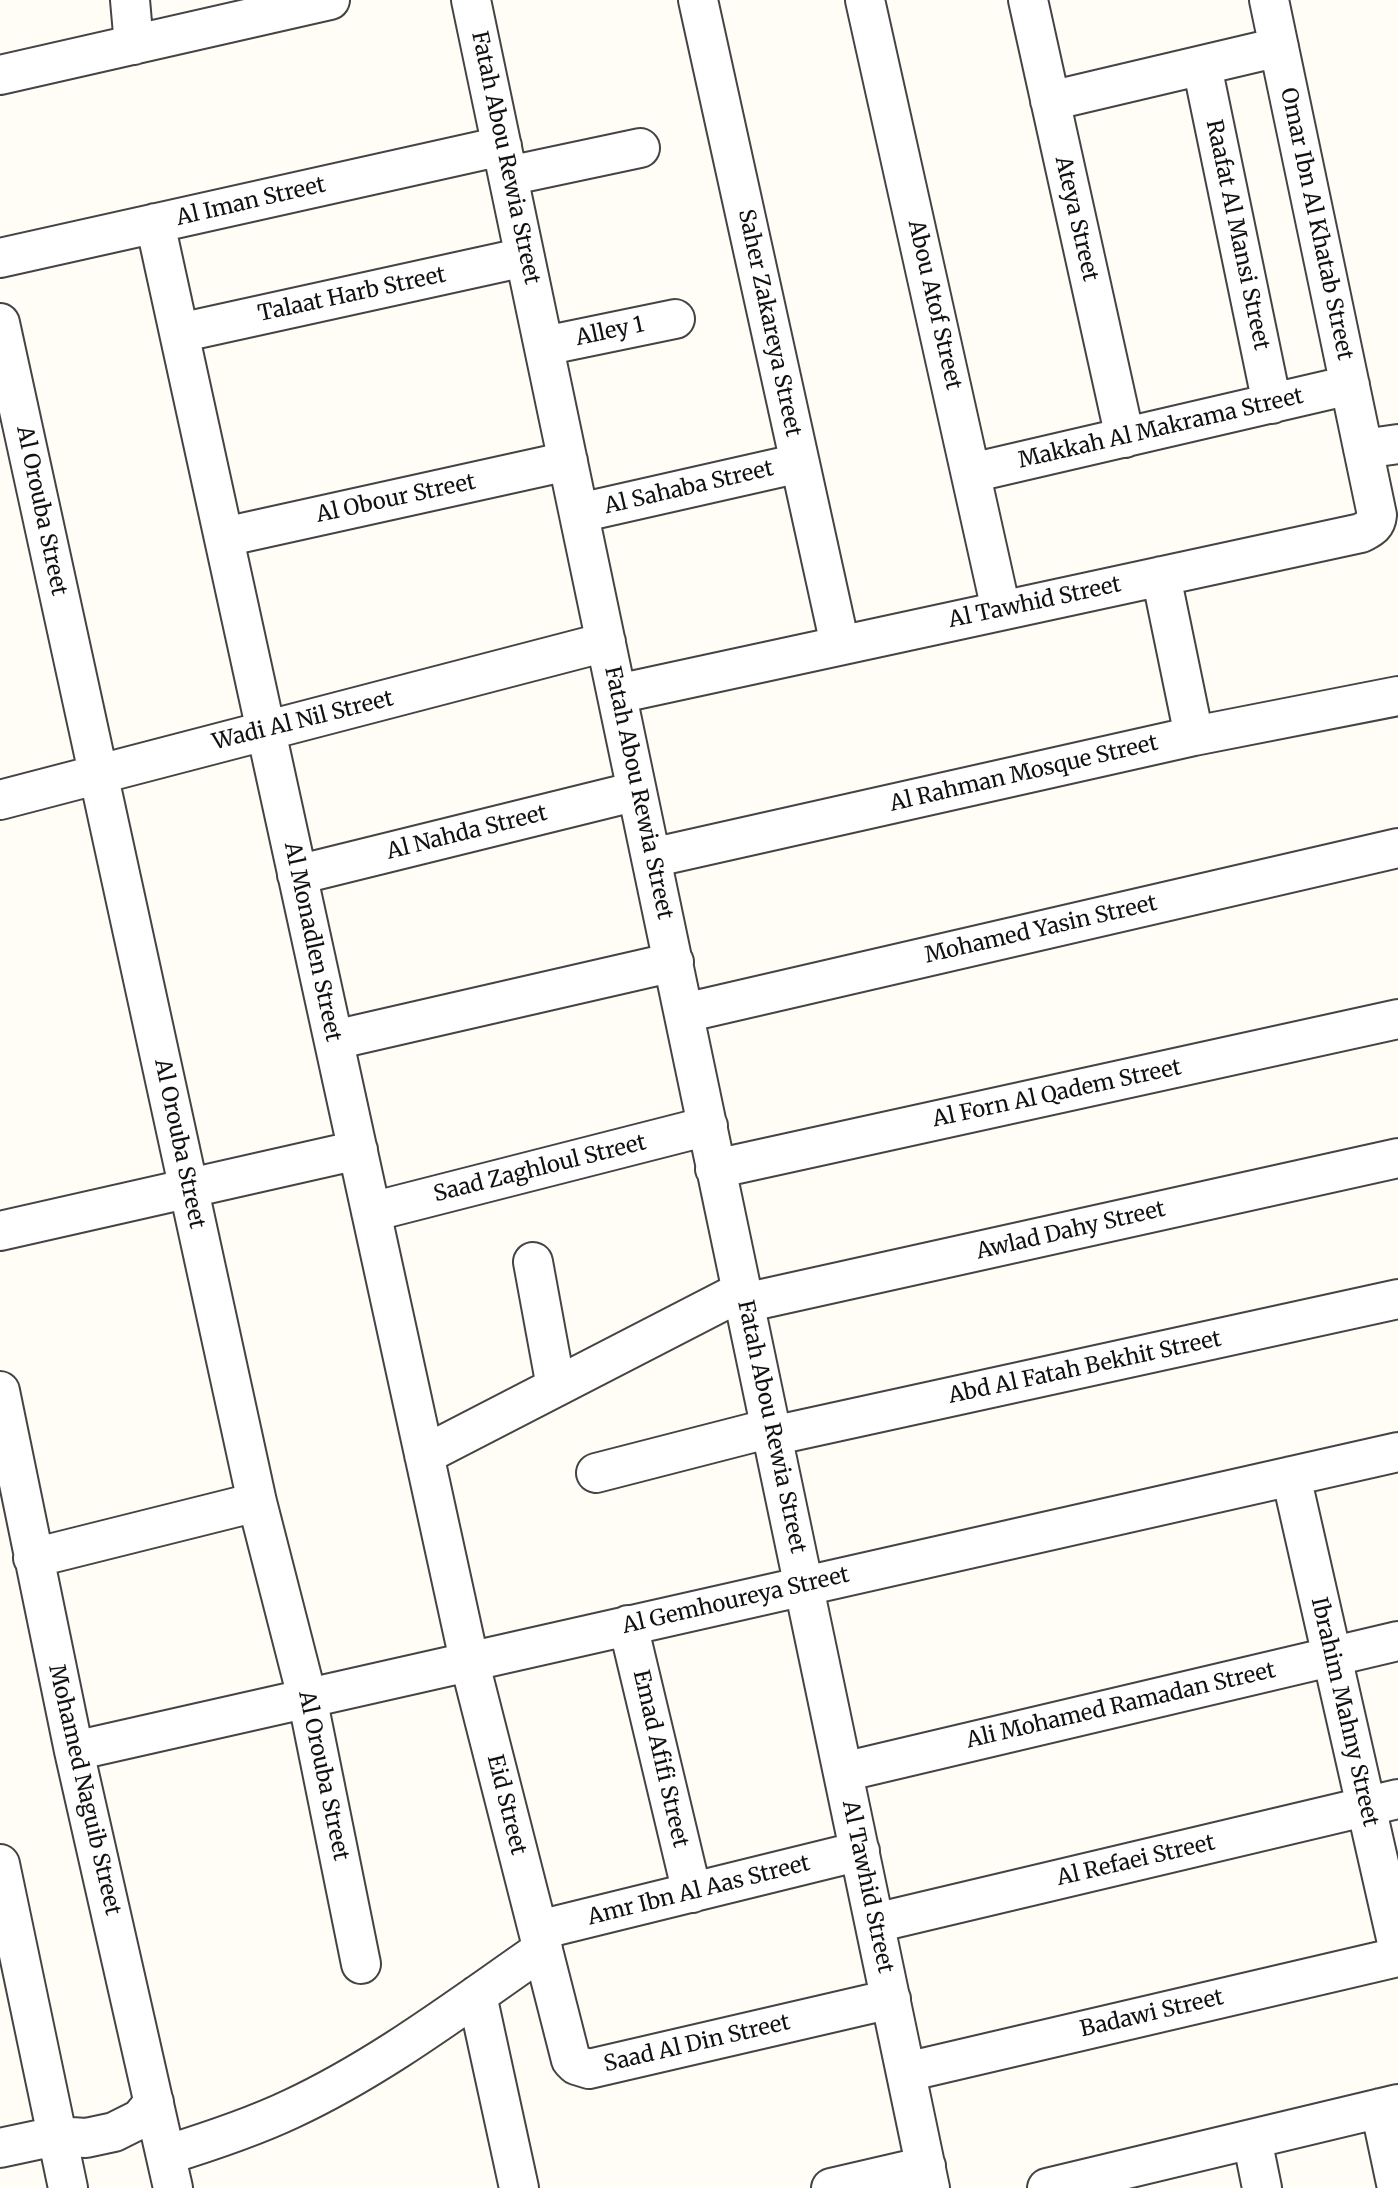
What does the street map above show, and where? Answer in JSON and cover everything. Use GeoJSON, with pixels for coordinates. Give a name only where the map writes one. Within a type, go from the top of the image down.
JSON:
{"type":"FeatureCollection","features":[{"type":"Feature","properties":{"kind":"street"},"geometry":{"type":"LineString","coordinates":[[130,0],[134,45]]}},
{"type":"Feature","properties":{"kind":"street"},"geometry":{"type":"LineString","coordinates":[[0,75],[330,0]]}},
{"type":"Feature","properties":{"kind":"street","name":"Fatah Abou Rewia Street"},"geometry":{"type":"LineString","coordinates":[[471,0],[804,1585]]}},
{"type":"Feature","properties":{"kind":"street","name":"Saher Zakareya Street"},"geometry":{"type":"LineString","coordinates":[[698,0],[840,645]]}},
{"type":"Feature","properties":{"kind":"street","name":"Abou Atof Street"},"geometry":{"type":"LineString","coordinates":[[865,0],[1001,610]]}},
{"type":"Feature","properties":{"kind":"street","name":"Ateya Street"},"geometry":{"type":"LineString","coordinates":[[1028,0],[1125,438]]}},
{"type":"Feature","properties":{"kind":"street","name":"Omar Ibn Al Khatab Street"},"geometry":{"type":"LineString","coordinates":[[1269,0],[1350,385],[1380,446]]}},
{"type":"Feature","properties":{"kind":"street"},"geometry":{"type":"LineString","coordinates":[[1050,101],[1279,47]]}},
{"type":"Feature","properties":{"kind":"street","name":"Raafat Al Mansi Street"},"geometry":{"type":"LineString","coordinates":[[1202,66],[1272,404]]}},
{"type":"Feature","properties":{"kind":"street","name":"Al Iman Street"},"geometry":{"type":"LineString","coordinates":[[0,258],[155,223],[505,161],[640,148]]}},
{"type":"Feature","properties":{"kind":"street","name":"Al Monadlen Street"},"geometry":{"type":"LineString","coordinates":[[155,223],[469,1660]]}},
{"type":"Feature","properties":{"kind":"street","name":"Talaat Harb Street"},"geometry":{"type":"LineString","coordinates":[[179,333],[525,257]]}},
{"type":"Feature","properties":{"kind":"street","name":"Alley 1"},"geometry":{"type":"LineString","coordinates":[[544,346],[675,319]]}},
{"type":"Feature","properties":{"kind":"street","name":"Al Orouba Street"},"geometry":{"type":"LineString","coordinates":[[0,323],[257,1502],[307,1697],[361,1964]]}},
{"type":"Feature","properties":{"kind":"street","name":"Makkah Al Makrama Street"},"geometry":{"type":"LineString","coordinates":[[971,473],[1350,385]]}},
{"type":"Feature","properties":{"kind":"street","name":"Al Tawhid Street"},"geometry":{"type":"LineString","coordinates":[[617,694],[1361,533],[1376,522],[1380,446]]}},
{"type":"Feature","properties":{"kind":"street","name":"Al Obour Street"},"geometry":{"type":"LineString","coordinates":[[224,537],[568,461]]}},
{"type":"Feature","properties":{"kind":"street","name":"Al Sahaba Street"},"geometry":{"type":"LineString","coordinates":[[579,513],[800,463]]}},
{"type":"Feature","properties":{"kind":"street"},"geometry":{"type":"LineString","coordinates":[[1161,576],[1194,736]]}},
{"type":"Feature","properties":{"kind":"street","name":"Wadi Al Nil Street"},"geometry":{"type":"LineString","coordinates":[[0,800],[606,642]]}},
{"type":"Feature","properties":{"kind":"street","name":"Al Rahman Mosque Street"},"geometry":{"type":"LineString","coordinates":[[651,858],[1194,736],[1398,696]]}},
{"type":"Feature","properties":{"kind":"street","name":"Al Nahda Street"},"geometry":{"type":"LineString","coordinates":[[297,875],[637,791]]}},
{"type":"Feature","properties":{"kind":"street","name":"Mohamed Yasin Street"},"geometry":{"type":"LineString","coordinates":[[684,1013],[1398,848]]}},
{"type":"Feature","properties":{"kind":"street"},"geometry":{"type":"LineString","coordinates":[[334,1040],[674,962]]}},
{"type":"Feature","properties":{"kind":"street","name":"Al Forn Al Qadem Street"},"geometry":{"type":"LineString","coordinates":[[715,1169],[1398,1019]]}},
{"type":"Feature","properties":{"kind":"street","name":"Saad Zaghloul Street"},"geometry":{"type":"LineString","coordinates":[[371,1212],[708,1126]]}},
{"type":"Feature","properties":{"kind":"street"},"geometry":{"type":"LineString","coordinates":[[0,1231],[358,1150]]}},
{"type":"Feature","properties":{"kind":"street","name":"Awlad Dahy Street"},"geometry":{"type":"LineString","coordinates":[[424,1455],[743,1297],[1398,1158]]}},
{"type":"Feature","properties":{"kind":"street"},"geometry":{"type":"LineString","coordinates":[[533,1262],[556,1387]]}},
{"type":"Feature","properties":{"kind":"street","name":"Abd Al Fatah Bekhit Street"},"geometry":{"type":"LineString","coordinates":[[596,1473],[772,1432],[1398,1299]]}},
{"type":"Feature","properties":{"kind":"street","name":"Mohamed Naguib Street"},"geometry":{"type":"LineString","coordinates":[[0,1391],[74,1751],[170,2172]]}},
{"type":"Feature","properties":{"kind":"street","name":"Al Gemhoureya Street"},"geometry":{"type":"LineString","coordinates":[[74,1751],[1398,1452]]}},
{"type":"Feature","properties":{"kind":"street","name":"Ibrahim Mahny Street"},"geometry":{"type":"LineString","coordinates":[[1291,1476],[1332,1657],[1382,1803],[1398,1947]]}},
{"type":"Feature","properties":{"kind":"street"},"geometry":{"type":"LineString","coordinates":[[33,1558],[257,1502]]}},
{"type":"Feature","properties":{"kind":"street","name":"Al Tawhid Street"},"geometry":{"type":"LineString","coordinates":[[804,1585],[928,2177]]}},
{"type":"Feature","properties":{"kind":"street","name":"Emad Afifi Street"},"geometry":{"type":"LineString","coordinates":[[628,1625],[692,1893]]}},
{"type":"Feature","properties":{"kind":"street","name":"Ali Mohamed Ramadan Street"},"geometry":{"type":"LineString","coordinates":[[843,1772],[1398,1641]]}},
{"type":"Feature","properties":{"kind":"street","name":"Eid Street"},"geometry":{"type":"LineString","coordinates":[[469,1660],[541,1940]]}},
{"type":"Feature","properties":{"kind":"street","name":"Al Refaei Street"},"geometry":{"type":"LineString","coordinates":[[875,1923],[1382,1803]]}},
{"type":"Feature","properties":{"kind":"street","name":"Amr Ibn Al Aas Street"},"geometry":{"type":"LineString","coordinates":[[541,1940],[692,1893],[860,1851]]}},
{"type":"Feature","properties":{"kind":"street"},"geometry":{"type":"LineString","coordinates":[[0,1864],[14,2003],[56,2136],[68,2188]]}},
{"type":"Feature","properties":{"kind":"street"},"geometry":{"type":"LineString","coordinates":[[170,2172],[235,2133],[291,2109],[346,2080],[477,1995],[541,1940]]}},
{"type":"Feature","properties":{"kind":"street","name":"Saad Al Din Street"},"geometry":{"type":"LineString","coordinates":[[541,1940],[571,2060],[583,2069],[891,1999]]}},
{"type":"Feature","properties":{"kind":"street","name":"Badawi Street"},"geometry":{"type":"LineString","coordinates":[[906,2072],[1398,1957]]}},
{"type":"Feature","properties":{"kind":"street"},"geometry":{"type":"LineString","coordinates":[[477,1995],[519,2188]]}},
{"type":"Feature","properties":{"kind":"street"},"geometry":{"type":"LineString","coordinates":[[0,2148],[56,2136],[86,2138],[114,2132],[140,2119],[154,2102]]}},
{"type":"Feature","properties":{"kind":"street"},"geometry":{"type":"LineString","coordinates":[[1047,2188],[1099,2182],[1252,2139],[1389,2106],[1397,2188]]}},
{"type":"Feature","properties":{"kind":"street"},"geometry":{"type":"LineString","coordinates":[[1252,2139],[1262,2188]]}},
{"type":"Feature","properties":{"kind":"street"},"geometry":{"type":"LineString","coordinates":[[831,2188],[928,2177]]}}]}
